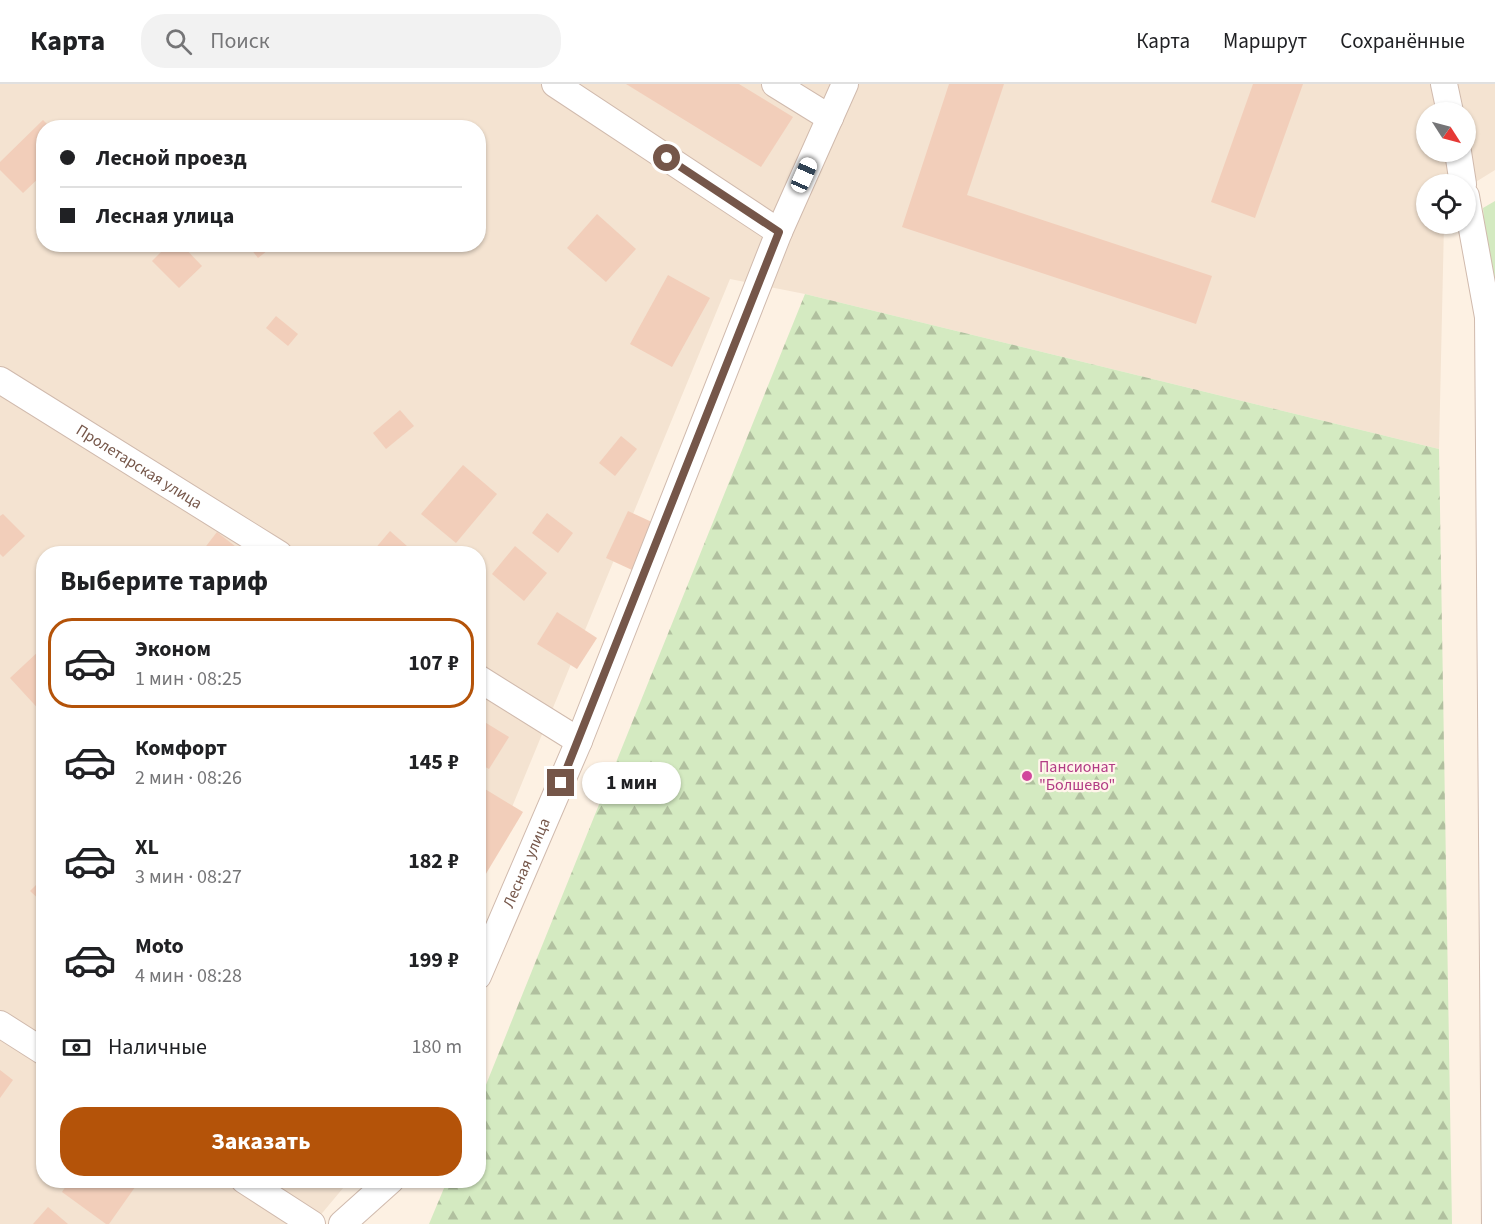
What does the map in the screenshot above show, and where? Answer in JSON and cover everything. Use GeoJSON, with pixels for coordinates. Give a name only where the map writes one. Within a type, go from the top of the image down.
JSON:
{"type":"FeatureCollection","features":[{"type":"Feature","properties":{"kind":"street"},"geometry":{"type":"LineString","coordinates":[[555,84],[779,232]]}},
{"type":"Feature","properties":{"kind":"street"},"geometry":{"type":"LineString","coordinates":[[775,84],[830,118]]}},
{"type":"Feature","properties":{"kind":"street","name":"Лесная улица"},"geometry":{"type":"LineString","coordinates":[[486,957],[579,741],[779,232],[845,84]]}},
{"type":"Feature","properties":{"kind":"street"},"geometry":{"type":"LineString","coordinates":[[1444,84],[1448,102]]}},
{"type":"Feature","properties":{"kind":"street"},"geometry":{"type":"LineString","coordinates":[[1475,234],[1489,295],[1495,1224]]}},
{"type":"Feature","properties":{"kind":"street","name":"Пролетарская улица"},"geometry":{"type":"LineString","coordinates":[[0,380],[266,546]]}},
{"type":"Feature","properties":{"kind":"street"},"geometry":{"type":"LineString","coordinates":[[486,683],[579,741]]}},
{"type":"Feature","properties":{"kind":"street"},"geometry":{"type":"LineString","coordinates":[[0,1024],[36,1047]]}},
{"type":"Feature","properties":{"kind":"street"},"geometry":{"type":"LineString","coordinates":[[256,1188],[312,1224]]}},
{"type":"Feature","properties":{"kind":"street"},"geometry":{"type":"LineString","coordinates":[[342,1224],[382,1188]]}},
{"type":"Feature","properties":{"kind":"shaded area"},"geometry":{"type":"Polygon","coordinates":[[[0,84],[1495,84],[1495,170],[1476,182],[1476,174],[1416,174],[1416,234],[1444,234],[1439,449],[805,294],[730,279],[486,870],[486,546],[36,546],[36,1188],[343,1188],[313,1224],[0,1224],[0,84]]]}},
{"type":"Feature","properties":{"kind":"green space"},"geometry":{"type":"Polygon","coordinates":[[[1495,201],[1495,356],[1483,208],[1495,201]]]}},
{"type":"Feature","properties":{"kind":"green space","name":"Пансионат \"Болшево\""},"geometry":{"type":"Polygon","coordinates":[[[805,294],[1439,449],[1452,1224],[429,1224],[444,1188],[486,1188],[486,1085],[805,294]]]}},
{"type":"Feature","properties":{"kind":"building"},"geometry":{"type":"Polygon","coordinates":[[[626,84],[739,84],[793,117],[761,167],[626,84]]]}},
{"type":"Feature","properties":{"kind":"building"},"geometry":{"type":"Polygon","coordinates":[[[949,84],[1004,84],[967,195],[1212,276],[1196,324],[902,227],[949,84]]]}},
{"type":"Feature","properties":{"kind":"building"},"geometry":{"type":"Polygon","coordinates":[[[1253,84],[1303,84],[1255,218],[1211,202],[1253,84]]]}},
{"type":"Feature","properties":{"kind":"building"},"geometry":{"type":"Polygon","coordinates":[[[36,127],[36,181],[23,193],[0,170],[0,162],[36,127]]]}},
{"type":"Feature","properties":{"kind":"building"},"geometry":{"type":"Polygon","coordinates":[[[597,214],[636,249],[606,282],[567,248],[597,214]]]}},
{"type":"Feature","properties":{"kind":"building"},"geometry":{"type":"Polygon","coordinates":[[[161,252],[189,252],[202,266],[179,288],[152,261],[161,252]]]}},
{"type":"Feature","properties":{"kind":"building"},"geometry":{"type":"Polygon","coordinates":[[[253,252],[266,252],[258,258],[253,252]]]}},
{"type":"Feature","properties":{"kind":"building"},"geometry":{"type":"Polygon","coordinates":[[[668,275],[710,298],[672,367],[630,344],[668,275]]]}},
{"type":"Feature","properties":{"kind":"building"},"geometry":{"type":"Polygon","coordinates":[[[276,316],[298,334],[288,346],[266,328],[276,316]]]}},
{"type":"Feature","properties":{"kind":"building"},"geometry":{"type":"Polygon","coordinates":[[[400,410],[414,426],[386,449],[373,433],[400,410]]]}},
{"type":"Feature","properties":{"kind":"building"},"geometry":{"type":"Polygon","coordinates":[[[621,436],[637,449],[615,476],[599,463],[621,436]]]}},
{"type":"Feature","properties":{"kind":"building"},"geometry":{"type":"Polygon","coordinates":[[[463,465],[497,494],[456,543],[421,514],[463,465]]]}},
{"type":"Feature","properties":{"kind":"building"},"geometry":{"type":"Polygon","coordinates":[[[628,511],[654,523],[632,570],[606,558],[628,511]]]}},
{"type":"Feature","properties":{"kind":"building"},"geometry":{"type":"Polygon","coordinates":[[[547,513],[573,533],[558,553],[532,533],[547,513]]]}},
{"type":"Feature","properties":{"kind":"building"},"geometry":{"type":"Polygon","coordinates":[[[3,514],[25,536],[3,557],[0,554],[0,516],[3,514]]]}},
{"type":"Feature","properties":{"kind":"building"},"geometry":{"type":"Polygon","coordinates":[[[390,531],[407,546],[377,546],[390,531]]]}},
{"type":"Feature","properties":{"kind":"building"},"geometry":{"type":"Polygon","coordinates":[[[217,532],[235,546],[206,546],[217,532]]]}},
{"type":"Feature","properties":{"kind":"building"},"geometry":{"type":"Polygon","coordinates":[[[515,546],[547,573],[524,601],[492,574],[515,546]]]}},
{"type":"Feature","properties":{"kind":"building"},"geometry":{"type":"Polygon","coordinates":[[[557,612],[597,638],[577,669],[537,644],[557,612]]]}},
{"type":"Feature","properties":{"kind":"building"},"geometry":{"type":"Polygon","coordinates":[[[36,654],[36,706],[10,678],[36,654]]]}},
{"type":"Feature","properties":{"kind":"building"},"geometry":{"type":"Polygon","coordinates":[[[486,723],[509,737],[489,769],[486,767],[486,723]]]}},
{"type":"Feature","properties":{"kind":"building"},"geometry":{"type":"Polygon","coordinates":[[[486,790],[523,812],[486,874],[486,790]]]}},
{"type":"Feature","properties":{"kind":"building"},"geometry":{"type":"Polygon","coordinates":[[[36,885],[36,897],[30,891],[36,885]]]}},
{"type":"Feature","properties":{"kind":"building"},"geometry":{"type":"Polygon","coordinates":[[[0,1070],[13,1080],[0,1098],[0,1070]]]}},
{"type":"Feature","properties":{"kind":"building"},"geometry":{"type":"Polygon","coordinates":[[[65,1188],[134,1188],[109,1224],[62,1192],[65,1188]]]}},
{"type":"Feature","properties":{"kind":"building"},"geometry":{"type":"Polygon","coordinates":[[[48,1207],[68,1224],[33,1224],[48,1207]]]}},
{"type":"Feature","properties":{"kind":"place","name":"Пансионат \"Болшево\""},"geometry":{"type":"Point","coordinates":[1027,776]}},
{"type":"Feature","properties":{"kind":"route"},"geometry":{"type":"LineString","coordinates":[[561,783],[779,232],[667,158]]}}]}
